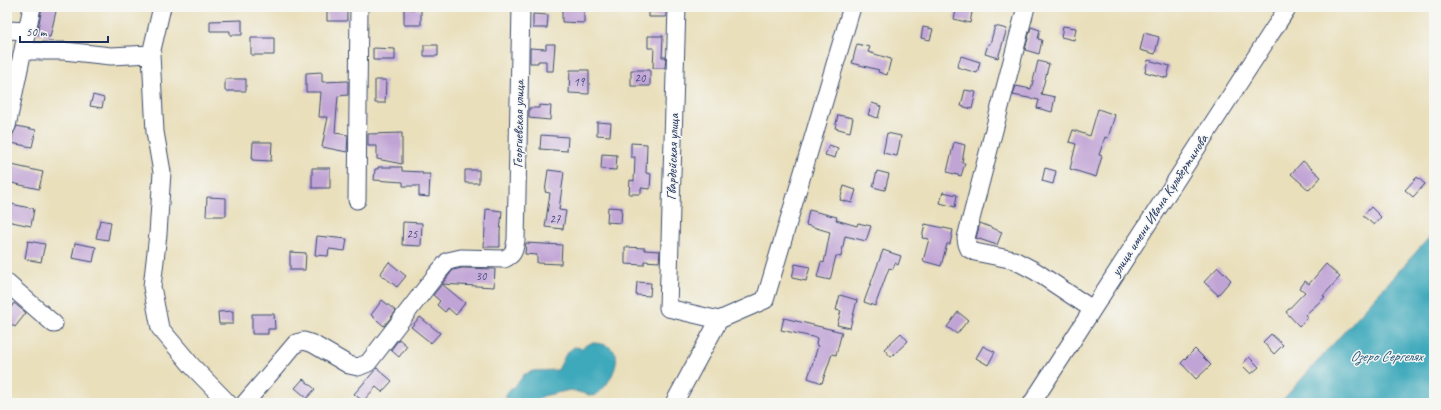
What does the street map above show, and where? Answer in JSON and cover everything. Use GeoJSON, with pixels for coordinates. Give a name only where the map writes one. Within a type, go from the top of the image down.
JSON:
{"type":"FeatureCollection","features":[{"type":"Feature","properties":{"kind":"street"},"geometry":{"type":"LineString","coordinates":[[7,126],[24,51],[32,7]]}},
{"type":"Feature","properties":{"kind":"street"},"geometry":{"type":"LineString","coordinates":[[162,7],[151,54],[155,132],[162,172],[158,234],[152,287],[160,328],[192,366],[228,403]]}},
{"type":"Feature","properties":{"kind":"street"},"geometry":{"type":"LineString","coordinates":[[357,200],[359,7]]}},
{"type":"Feature","properties":{"kind":"street","name":"Георгиевская улица"},"geometry":{"type":"LineString","coordinates":[[245,403],[296,343],[304,341],[313,344],[349,365],[358,367],[368,362],[448,261],[461,258],[504,259],[510,256],[514,251],[516,240],[521,7]]}},
{"type":"Feature","properties":{"kind":"street","name":"Гвардейская улица"},"geometry":{"type":"LineString","coordinates":[[677,7],[668,308],[719,320]]}},
{"type":"Feature","properties":{"kind":"street"},"geometry":{"type":"LineString","coordinates":[[674,403],[719,320],[765,300],[852,7]]}},
{"type":"Feature","properties":{"kind":"street"},"geometry":{"type":"LineString","coordinates":[[1026,7],[966,238],[966,244],[969,249],[975,252],[1014,260],[1035,271],[1092,309]]}},
{"type":"Feature","properties":{"kind":"street","name":"улица имени Ивана Кульбертинова"},"geometry":{"type":"LineString","coordinates":[[1032,403],[1288,7]]}},
{"type":"Feature","properties":{"kind":"street"},"geometry":{"type":"LineString","coordinates":[[7,30],[28,31]]}},
{"type":"Feature","properties":{"kind":"street"},"geometry":{"type":"LineString","coordinates":[[24,51],[64,51],[111,56],[151,54]]}},
{"type":"Feature","properties":{"kind":"street"},"geometry":{"type":"LineString","coordinates":[[7,283],[54,324]]}},
{"type":"Feature","properties":{"kind":"water","name":"Озеро Сергелях"},"geometry":{"type":"Polygon","coordinates":[[[1434,232],[1434,401],[1432,403],[1280,403],[1434,232]]]}},
{"type":"Feature","properties":{"kind":"water"},"geometry":{"type":"Polygon","coordinates":[[[591,343],[606,345],[614,351],[616,356],[615,369],[612,376],[603,389],[594,396],[570,390],[543,396],[533,403],[513,403],[505,397],[519,382],[523,375],[533,371],[558,370],[566,354],[574,347],[582,348],[591,343]]]}},
{"type":"Feature","properties":{"kind":"building"},"geometry":{"type":"Polygon","coordinates":[[[42,7],[57,7],[50,37],[37,34],[42,7]]]}},
{"type":"Feature","properties":{"kind":"building"},"geometry":{"type":"Polygon","coordinates":[[[327,7],[339,7],[339,10],[347,10],[347,21],[327,21],[327,7]]]}},
{"type":"Feature","properties":{"kind":"building"},"geometry":{"type":"Polygon","coordinates":[[[649,7],[666,7],[666,17],[649,17],[649,7]]]}},
{"type":"Feature","properties":{"kind":"building"},"geometry":{"type":"Polygon","coordinates":[[[957,7],[973,7],[970,23],[954,19],[957,7]]]}},
{"type":"Feature","properties":{"kind":"building"},"geometry":{"type":"Polygon","coordinates":[[[562,8],[584,9],[584,23],[562,22],[562,8]]]}},
{"type":"Feature","properties":{"kind":"building"},"geometry":{"type":"Polygon","coordinates":[[[404,9],[421,9],[421,25],[404,25],[404,9]]]}},
{"type":"Feature","properties":{"kind":"building"},"geometry":{"type":"Polygon","coordinates":[[[533,14],[548,15],[547,28],[533,28],[533,14]]]}},
{"type":"Feature","properties":{"kind":"building"},"geometry":{"type":"Polygon","coordinates":[[[242,20],[242,35],[230,35],[230,31],[210,31],[210,21],[242,20]]]}},
{"type":"Feature","properties":{"kind":"building"},"geometry":{"type":"Polygon","coordinates":[[[995,26],[1007,29],[998,58],[985,54],[988,44],[990,44],[995,26]]]}},
{"type":"Feature","properties":{"kind":"building"},"geometry":{"type":"Polygon","coordinates":[[[1063,26],[1076,28],[1074,40],[1061,37],[1063,26]]]}},
{"type":"Feature","properties":{"kind":"building"},"geometry":{"type":"Polygon","coordinates":[[[923,27],[933,29],[930,40],[921,38],[923,27]]]}},
{"type":"Feature","properties":{"kind":"building"},"geometry":{"type":"Polygon","coordinates":[[[1031,27],[1040,30],[1038,39],[1042,40],[1039,54],[1025,50],[1031,27]]]}},
{"type":"Feature","properties":{"kind":"building"},"geometry":{"type":"Polygon","coordinates":[[[1144,33],[1159,37],[1155,54],[1140,50],[1144,33]]]}},
{"type":"Feature","properties":{"kind":"building"},"geometry":{"type":"Polygon","coordinates":[[[648,36],[663,36],[662,57],[666,57],[665,68],[653,68],[654,48],[648,48],[648,36]]]}},
{"type":"Feature","properties":{"kind":"building"},"geometry":{"type":"Polygon","coordinates":[[[251,38],[274,38],[274,55],[251,55],[251,38]]]}},
{"type":"Feature","properties":{"kind":"building"},"geometry":{"type":"Polygon","coordinates":[[[546,44],[555,44],[553,71],[546,71],[546,61],[530,63],[530,48],[546,49],[546,44]]]}},
{"type":"Feature","properties":{"kind":"building"},"geometry":{"type":"Polygon","coordinates":[[[857,44],[870,47],[868,52],[891,59],[887,75],[878,72],[879,70],[852,63],[857,44]]]}},
{"type":"Feature","properties":{"kind":"building"},"geometry":{"type":"Polygon","coordinates":[[[424,45],[438,45],[438,56],[424,56],[424,45]]]}},
{"type":"Feature","properties":{"kind":"building"},"geometry":{"type":"Polygon","coordinates":[[[373,48],[395,49],[395,60],[373,60],[373,48]]]}},
{"type":"Feature","properties":{"kind":"building"},"geometry":{"type":"Polygon","coordinates":[[[961,56],[980,62],[977,73],[957,67],[961,56]]]}},
{"type":"Feature","properties":{"kind":"building"},"geometry":{"type":"Polygon","coordinates":[[[1148,60],[1170,66],[1167,78],[1145,72],[1148,60]]]}},
{"type":"Feature","properties":{"kind":"building"},"geometry":{"type":"Polygon","coordinates":[[[1038,61],[1049,64],[1041,94],[1055,97],[1052,112],[1037,108],[1039,100],[1013,95],[1016,86],[1031,89],[1038,61]]]}},
{"type":"Feature","properties":{"kind":"building"},"geometry":{"type":"Polygon","coordinates":[[[570,70],[589,70],[589,94],[569,93],[570,70]]]}},
{"type":"Feature","properties":{"kind":"building"},"geometry":{"type":"Polygon","coordinates":[[[631,70],[650,70],[650,86],[631,86],[631,70]]]}},
{"type":"Feature","properties":{"kind":"building"},"geometry":{"type":"Polygon","coordinates":[[[322,72],[322,82],[348,81],[348,95],[338,96],[335,133],[348,135],[347,152],[322,147],[328,117],[319,117],[321,92],[306,92],[306,73],[322,72]]]}},
{"type":"Feature","properties":{"kind":"building"},"geometry":{"type":"Polygon","coordinates":[[[225,79],[246,79],[246,91],[225,91],[225,79]]]}},
{"type":"Feature","properties":{"kind":"building"},"geometry":{"type":"Polygon","coordinates":[[[375,80],[386,80],[385,103],[375,103],[375,80]]]}},
{"type":"Feature","properties":{"kind":"building"},"geometry":{"type":"Polygon","coordinates":[[[965,90],[976,92],[972,109],[961,106],[965,90]]]}},
{"type":"Feature","properties":{"kind":"building"},"geometry":{"type":"Polygon","coordinates":[[[93,95],[104,98],[102,108],[90,106],[93,95]]]}},
{"type":"Feature","properties":{"kind":"building"},"geometry":{"type":"Polygon","coordinates":[[[872,103],[881,106],[878,118],[868,115],[872,103]]]}},
{"type":"Feature","properties":{"kind":"building"},"geometry":{"type":"Polygon","coordinates":[[[539,105],[551,106],[550,120],[529,118],[529,108],[539,108],[539,105]]]}},
{"type":"Feature","properties":{"kind":"building"},"geometry":{"type":"Polygon","coordinates":[[[1098,109],[1115,115],[1108,138],[1105,137],[1099,155],[1102,156],[1096,177],[1070,169],[1076,144],[1069,142],[1073,130],[1090,136],[1098,109]]]}},
{"type":"Feature","properties":{"kind":"building"},"geometry":{"type":"Polygon","coordinates":[[[838,115],[853,118],[850,132],[835,128],[838,115]]]}},
{"type":"Feature","properties":{"kind":"building"},"geometry":{"type":"Polygon","coordinates":[[[597,122],[611,123],[610,136],[597,135],[597,122]]]}},
{"type":"Feature","properties":{"kind":"building"},"geometry":{"type":"Polygon","coordinates":[[[17,126],[36,130],[32,147],[11,143],[17,126]]]}},
{"type":"Feature","properties":{"kind":"building"},"geometry":{"type":"Polygon","coordinates":[[[402,133],[402,164],[377,159],[377,146],[368,146],[368,134],[402,133]]]}},
{"type":"Feature","properties":{"kind":"building"},"geometry":{"type":"Polygon","coordinates":[[[887,133],[901,136],[897,156],[883,153],[887,133]]]}},
{"type":"Feature","properties":{"kind":"building"},"geometry":{"type":"Polygon","coordinates":[[[541,135],[568,137],[567,151],[540,149],[541,135]]]}},
{"type":"Feature","properties":{"kind":"building"},"geometry":{"type":"Polygon","coordinates":[[[253,142],[272,142],[271,161],[252,160],[253,142]]]}},
{"type":"Feature","properties":{"kind":"building"},"geometry":{"type":"Polygon","coordinates":[[[954,142],[965,145],[962,163],[965,163],[961,176],[947,172],[954,142]]]}},
{"type":"Feature","properties":{"kind":"building"},"geometry":{"type":"Polygon","coordinates":[[[631,143],[647,144],[646,173],[651,174],[650,189],[641,188],[641,194],[629,194],[630,180],[634,181],[635,157],[631,157],[631,143]]]}},
{"type":"Feature","properties":{"kind":"building"},"geometry":{"type":"Polygon","coordinates":[[[829,145],[838,148],[835,158],[825,155],[829,145]]]}},
{"type":"Feature","properties":{"kind":"building"},"geometry":{"type":"Polygon","coordinates":[[[602,154],[617,155],[616,170],[601,169],[602,154]]]}},
{"type":"Feature","properties":{"kind":"building"},"geometry":{"type":"Polygon","coordinates":[[[1303,161],[1321,177],[1309,190],[1291,174],[1303,161]]]}},
{"type":"Feature","properties":{"kind":"building"},"geometry":{"type":"Polygon","coordinates":[[[7,164],[43,172],[39,189],[7,182],[7,164]]]}},
{"type":"Feature","properties":{"kind":"building"},"geometry":{"type":"Polygon","coordinates":[[[378,167],[402,167],[402,171],[430,174],[429,197],[419,196],[419,186],[403,186],[403,182],[374,180],[375,169],[378,169],[378,167]]]}},
{"type":"Feature","properties":{"kind":"building"},"geometry":{"type":"Polygon","coordinates":[[[312,168],[330,168],[330,188],[312,188],[312,168]]]}},
{"type":"Feature","properties":{"kind":"building"},"geometry":{"type":"Polygon","coordinates":[[[1045,168],[1056,171],[1053,184],[1042,181],[1045,168]]]}},
{"type":"Feature","properties":{"kind":"building"},"geometry":{"type":"Polygon","coordinates":[[[465,170],[479,170],[479,183],[465,183],[465,170]]]}},
{"type":"Feature","properties":{"kind":"building"},"geometry":{"type":"Polygon","coordinates":[[[548,170],[564,172],[559,210],[566,211],[563,229],[545,227],[550,193],[545,192],[548,170]]]}},
{"type":"Feature","properties":{"kind":"building"},"geometry":{"type":"Polygon","coordinates":[[[877,171],[889,174],[885,190],[873,187],[877,171]]]}},
{"type":"Feature","properties":{"kind":"building"},"geometry":{"type":"Polygon","coordinates":[[[1417,177],[1425,184],[1413,197],[1405,190],[1417,177]]]}},
{"type":"Feature","properties":{"kind":"building"},"geometry":{"type":"Polygon","coordinates":[[[844,186],[856,190],[852,203],[840,200],[844,186]]]}},
{"type":"Feature","properties":{"kind":"building"},"geometry":{"type":"Polygon","coordinates":[[[943,192],[957,195],[955,207],[940,203],[943,192]]]}},
{"type":"Feature","properties":{"kind":"building"},"geometry":{"type":"Polygon","coordinates":[[[207,197],[226,198],[226,216],[206,216],[207,197]]]}},
{"type":"Feature","properties":{"kind":"building"},"geometry":{"type":"Polygon","coordinates":[[[7,203],[34,209],[31,226],[7,221],[7,203]]]}},
{"type":"Feature","properties":{"kind":"building"},"geometry":{"type":"Polygon","coordinates":[[[608,207],[622,208],[621,223],[607,222],[608,207]]]}},
{"type":"Feature","properties":{"kind":"building"},"geometry":{"type":"Polygon","coordinates":[[[1371,207],[1381,217],[1374,225],[1363,216],[1371,207]]]}},
{"type":"Feature","properties":{"kind":"building"},"geometry":{"type":"Polygon","coordinates":[[[486,209],[502,211],[500,247],[484,247],[486,209]]]}},
{"type":"Feature","properties":{"kind":"building"},"geometry":{"type":"Polygon","coordinates":[[[809,210],[837,217],[836,220],[857,226],[858,223],[871,226],[866,241],[845,236],[841,257],[836,256],[830,280],[817,277],[821,262],[824,263],[830,232],[806,225],[809,210]]]}},
{"type":"Feature","properties":{"kind":"building"},"geometry":{"type":"Polygon","coordinates":[[[100,220],[111,222],[108,240],[96,238],[100,220]]]}},
{"type":"Feature","properties":{"kind":"building"},"geometry":{"type":"Polygon","coordinates":[[[403,222],[422,223],[421,246],[402,245],[403,222]]]}},
{"type":"Feature","properties":{"kind":"building"},"geometry":{"type":"Polygon","coordinates":[[[980,223],[1002,232],[997,245],[976,238],[980,223]]]}},
{"type":"Feature","properties":{"kind":"building"},"geometry":{"type":"Polygon","coordinates":[[[925,224],[953,230],[950,244],[947,244],[941,266],[923,261],[929,239],[922,238],[925,224]]]}},
{"type":"Feature","properties":{"kind":"building"},"geometry":{"type":"Polygon","coordinates":[[[317,236],[347,239],[345,251],[329,249],[328,256],[315,255],[317,236]]]}},
{"type":"Feature","properties":{"kind":"building"},"geometry":{"type":"Polygon","coordinates":[[[28,241],[45,244],[41,262],[25,259],[28,241]]]}},
{"type":"Feature","properties":{"kind":"building"},"geometry":{"type":"Polygon","coordinates":[[[75,243],[96,247],[93,262],[72,258],[75,243]]]}},
{"type":"Feature","properties":{"kind":"building"},"geometry":{"type":"Polygon","coordinates":[[[526,243],[562,245],[561,264],[537,263],[537,255],[525,254],[526,243]]]}},
{"type":"Feature","properties":{"kind":"building"},"geometry":{"type":"Polygon","coordinates":[[[625,247],[645,248],[644,250],[660,251],[659,262],[644,261],[644,265],[625,264],[625,247]]]}},
{"type":"Feature","properties":{"kind":"building"},"geometry":{"type":"Polygon","coordinates":[[[883,250],[901,256],[898,265],[895,263],[893,269],[889,268],[875,306],[864,302],[883,250]]]}},
{"type":"Feature","properties":{"kind":"building"},"geometry":{"type":"Polygon","coordinates":[[[290,252],[306,253],[305,270],[290,270],[290,252]]]}},
{"type":"Feature","properties":{"kind":"building"},"geometry":{"type":"Polygon","coordinates":[[[389,262],[406,276],[397,287],[380,274],[389,262]]]}},
{"type":"Feature","properties":{"kind":"building"},"geometry":{"type":"Polygon","coordinates":[[[795,264],[810,267],[806,281],[792,278],[795,264]]]}},
{"type":"Feature","properties":{"kind":"building"},"geometry":{"type":"Polygon","coordinates":[[[1326,264],[1340,277],[1323,296],[1325,297],[1305,315],[1308,317],[1299,326],[1286,312],[1305,292],[1300,288],[1305,281],[1309,284],[1326,264]]]}},
{"type":"Feature","properties":{"kind":"building"},"geometry":{"type":"Polygon","coordinates":[[[1218,267],[1231,280],[1218,295],[1204,282],[1218,267]]]}},
{"type":"Feature","properties":{"kind":"building"},"geometry":{"type":"Polygon","coordinates":[[[462,268],[495,269],[494,287],[442,284],[453,270],[462,268]]]}},
{"type":"Feature","properties":{"kind":"building"},"geometry":{"type":"Polygon","coordinates":[[[637,282],[651,283],[650,296],[636,295],[637,282]]]}},
{"type":"Feature","properties":{"kind":"building"},"geometry":{"type":"Polygon","coordinates":[[[442,284],[465,303],[456,315],[448,308],[445,312],[437,305],[440,301],[433,295],[442,284]]]}},
{"type":"Feature","properties":{"kind":"building"},"geometry":{"type":"Polygon","coordinates":[[[840,295],[857,300],[850,328],[837,325],[841,311],[836,310],[840,295]]]}},
{"type":"Feature","properties":{"kind":"building"},"geometry":{"type":"Polygon","coordinates":[[[382,300],[396,311],[384,326],[371,315],[382,300]]]}},
{"type":"Feature","properties":{"kind":"building"},"geometry":{"type":"Polygon","coordinates":[[[14,303],[26,313],[15,327],[7,321],[7,313],[14,303]]]}},
{"type":"Feature","properties":{"kind":"building"},"geometry":{"type":"Polygon","coordinates":[[[233,311],[233,324],[219,324],[218,312],[233,311]]]}},
{"type":"Feature","properties":{"kind":"building"},"geometry":{"type":"Polygon","coordinates":[[[958,312],[968,320],[957,334],[947,327],[958,312]]]}},
{"type":"Feature","properties":{"kind":"building"},"geometry":{"type":"Polygon","coordinates":[[[252,314],[274,314],[275,329],[268,329],[268,334],[252,334],[252,314]]]}},
{"type":"Feature","properties":{"kind":"building"},"geometry":{"type":"Polygon","coordinates":[[[420,317],[440,333],[431,343],[411,327],[420,317]]]}},
{"type":"Feature","properties":{"kind":"building"},"geometry":{"type":"Polygon","coordinates":[[[784,318],[842,332],[836,355],[832,354],[822,383],[808,378],[818,346],[816,345],[817,338],[781,330],[784,318]]]}},
{"type":"Feature","properties":{"kind":"building"},"geometry":{"type":"Polygon","coordinates":[[[901,333],[908,341],[891,357],[884,349],[901,333]]]}},
{"type":"Feature","properties":{"kind":"building"},"geometry":{"type":"Polygon","coordinates":[[[1271,334],[1283,345],[1274,354],[1263,342],[1271,334]]]}},
{"type":"Feature","properties":{"kind":"building"},"geometry":{"type":"Polygon","coordinates":[[[399,339],[407,346],[399,357],[391,350],[399,339]]]}},
{"type":"Feature","properties":{"kind":"building"},"geometry":{"type":"Polygon","coordinates":[[[983,346],[995,352],[988,365],[976,358],[983,346]]]}},
{"type":"Feature","properties":{"kind":"building"},"geometry":{"type":"Polygon","coordinates":[[[1195,349],[1211,365],[1196,379],[1181,363],[1195,349]]]}},
{"type":"Feature","properties":{"kind":"building"},"geometry":{"type":"Polygon","coordinates":[[[1249,357],[1259,367],[1251,374],[1242,365],[1249,357]]]}},
{"type":"Feature","properties":{"kind":"building"},"geometry":{"type":"Polygon","coordinates":[[[377,368],[392,381],[382,392],[376,387],[363,401],[354,394],[377,368]]]}},
{"type":"Feature","properties":{"kind":"building"},"geometry":{"type":"Polygon","coordinates":[[[303,379],[315,389],[307,398],[295,388],[303,379]]]}}]}
